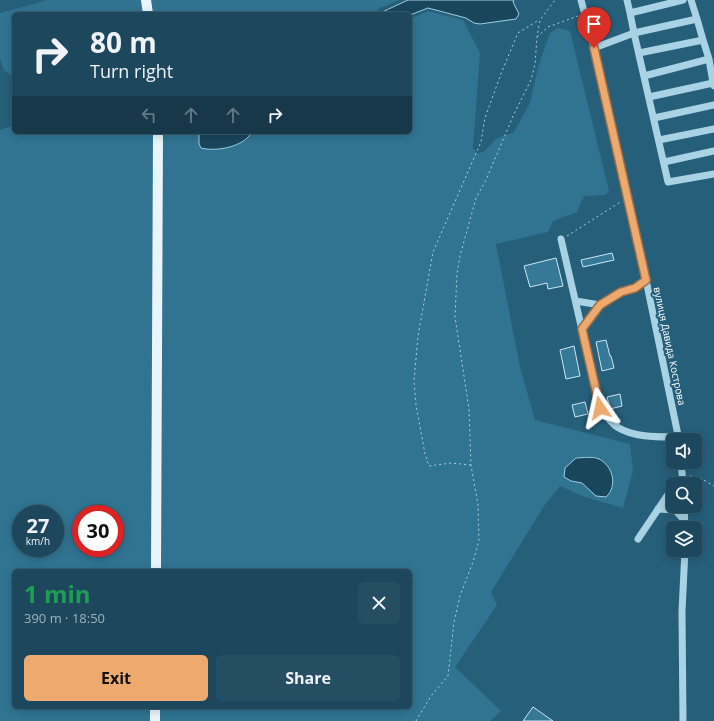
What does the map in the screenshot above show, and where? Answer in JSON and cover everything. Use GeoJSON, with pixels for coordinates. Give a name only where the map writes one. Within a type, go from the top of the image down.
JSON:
{"type":"FeatureCollection","features":[{"type":"Feature","properties":{"kind":"main road"},"geometry":{"type":"LineString","coordinates":[[146,0],[148,12]]}},
{"type":"Feature","properties":{"kind":"main road"},"geometry":{"type":"LineString","coordinates":[[156,569],[158,134]]}},
{"type":"Feature","properties":{"kind":"main road"},"geometry":{"type":"LineString","coordinates":[[155,709],[155,721]]}},
{"type":"Feature","properties":{"kind":"street","name":"вулиця Давида Кострова"},"geometry":{"type":"LineString","coordinates":[[581,0],[594,48],[646,280],[678,433]]}},
{"type":"Feature","properties":{"kind":"street"},"geometry":{"type":"LineString","coordinates":[[627,0],[668,182],[714,174]]}},
{"type":"Feature","properties":{"kind":"street"},"geometry":{"type":"LineString","coordinates":[[630,13],[683,0]]}},
{"type":"Feature","properties":{"kind":"street"},"geometry":{"type":"LineString","coordinates":[[649,97],[714,85],[691,0]]}},
{"type":"Feature","properties":{"kind":"street"},"geometry":{"type":"LineString","coordinates":[[594,48],[634,33],[697,19]]}},
{"type":"Feature","properties":{"kind":"street"},"geometry":{"type":"LineString","coordinates":[[639,53],[703,40]]}},
{"type":"Feature","properties":{"kind":"street"},"geometry":{"type":"LineString","coordinates":[[644,76],[708,59]]}},
{"type":"Feature","properties":{"kind":"street"},"geometry":{"type":"LineString","coordinates":[[654,118],[714,104]]}},
{"type":"Feature","properties":{"kind":"street"},"geometry":{"type":"LineString","coordinates":[[659,140],[714,129]]}},
{"type":"Feature","properties":{"kind":"street"},"geometry":{"type":"LineString","coordinates":[[664,162],[714,151]]}},
{"type":"Feature","properties":{"kind":"street"},"geometry":{"type":"LineString","coordinates":[[561,238],[600,408],[617,426],[631,433],[666,437]]}},
{"type":"Feature","properties":{"kind":"street"},"geometry":{"type":"LineString","coordinates":[[582,329],[600,305],[621,292],[635,288],[646,280]]}},
{"type":"Feature","properties":{"kind":"street"},"geometry":{"type":"LineString","coordinates":[[576,301],[600,305]]}},
{"type":"Feature","properties":{"kind":"street"},"geometry":{"type":"LineString","coordinates":[[682,469],[682,477]]}},
{"type":"Feature","properties":{"kind":"street"},"geometry":{"type":"LineString","coordinates":[[638,539],[666,498]]}},
{"type":"Feature","properties":{"kind":"street"},"geometry":{"type":"LineString","coordinates":[[658,510],[674,510],[683,521]]}},
{"type":"Feature","properties":{"kind":"street"},"geometry":{"type":"LineString","coordinates":[[683,721],[682,611],[685,557]]}},
{"type":"Feature","properties":{"kind":"path"},"geometry":{"type":"LineString","coordinates":[[472,465],[451,463],[429,466],[425,454],[414,381],[418,336],[433,252],[481,142],[485,118],[502,71],[518,32],[540,20],[555,0]]}},
{"type":"Feature","properties":{"kind":"path"},"geometry":{"type":"LineString","coordinates":[[537,37],[548,28],[585,14]]}},
{"type":"Feature","properties":{"kind":"path"},"geometry":{"type":"LineString","coordinates":[[416,721],[431,696],[448,676],[454,622],[460,596],[479,541],[478,505],[472,465],[469,409],[455,317],[457,272],[476,198],[486,180],[514,114],[531,80],[535,64],[540,20]]}},
{"type":"Feature","properties":{"kind":"path"},"geometry":{"type":"LineString","coordinates":[[561,238],[573,233],[627,197]]}},
{"type":"Feature","properties":{"kind":"path"},"geometry":{"type":"LineString","coordinates":[[682,474],[700,478],[714,486]]}},
{"type":"Feature","properties":{"kind":"shaded area"},"geometry":{"type":"Polygon","coordinates":[[[48,0],[399,0],[380,8],[376,12],[12,12],[12,76],[4,70],[0,59],[0,13],[48,0]]]}},
{"type":"Feature","properties":{"kind":"shaded area"},"geometry":{"type":"Polygon","coordinates":[[[408,0],[514,0],[513,2],[519,14],[516,19],[480,24],[474,23],[466,18],[428,8],[412,14],[412,12],[382,12],[408,0]]]}},
{"type":"Feature","properties":{"kind":"shaded area"},"geometry":{"type":"Polygon","coordinates":[[[428,11],[463,20],[480,53],[473,148],[477,153],[484,152],[496,139],[514,132],[530,103],[538,67],[550,33],[558,28],[570,31],[609,191],[605,195],[584,196],[577,212],[553,221],[548,232],[496,244],[520,367],[535,420],[630,444],[633,471],[623,508],[585,497],[560,486],[544,506],[491,592],[497,605],[455,667],[501,711],[490,721],[0,721],[0,130],[12,126],[12,134],[199,134],[199,144],[201,148],[207,149],[229,147],[243,141],[250,134],[412,134],[412,18],[428,11]]]}},
{"type":"Feature","properties":{"kind":"shaded area"},"geometry":{"type":"Polygon","coordinates":[[[199,134],[250,134],[236,145],[222,149],[201,148],[199,144],[199,134]]]}},
{"type":"Feature","properties":{"kind":"shaded area"},"geometry":{"type":"Polygon","coordinates":[[[576,458],[597,458],[608,466],[611,471],[613,482],[610,492],[606,497],[596,496],[582,483],[571,481],[564,477],[565,468],[576,458]]]}},
{"type":"Feature","properties":{"kind":"building"},"geometry":{"type":"Polygon","coordinates":[[[612,253],[614,260],[583,267],[581,260],[612,253]]]}},
{"type":"Feature","properties":{"kind":"building"},"geometry":{"type":"Polygon","coordinates":[[[556,258],[563,286],[548,289],[547,283],[530,287],[524,266],[556,258]]]}},
{"type":"Feature","properties":{"kind":"building"},"geometry":{"type":"Polygon","coordinates":[[[606,340],[614,368],[602,371],[596,342],[606,340]]]}},
{"type":"Feature","properties":{"kind":"building"},"geometry":{"type":"Polygon","coordinates":[[[574,346],[580,376],[566,379],[560,350],[574,346]]]}},
{"type":"Feature","properties":{"kind":"building"},"geometry":{"type":"Polygon","coordinates":[[[620,394],[622,406],[610,409],[607,397],[620,394]]]}},
{"type":"Feature","properties":{"kind":"building"},"geometry":{"type":"Polygon","coordinates":[[[585,402],[588,414],[575,417],[572,405],[585,402]]]}},
{"type":"Feature","properties":{"kind":"building"},"geometry":{"type":"Polygon","coordinates":[[[533,707],[553,721],[523,721],[533,707]]]}},
{"type":"Feature","properties":{"kind":"route"},"geometry":{"type":"LineString","coordinates":[[594,48],[646,280],[635,288],[621,292],[600,305],[582,329],[600,408]]}}]}
